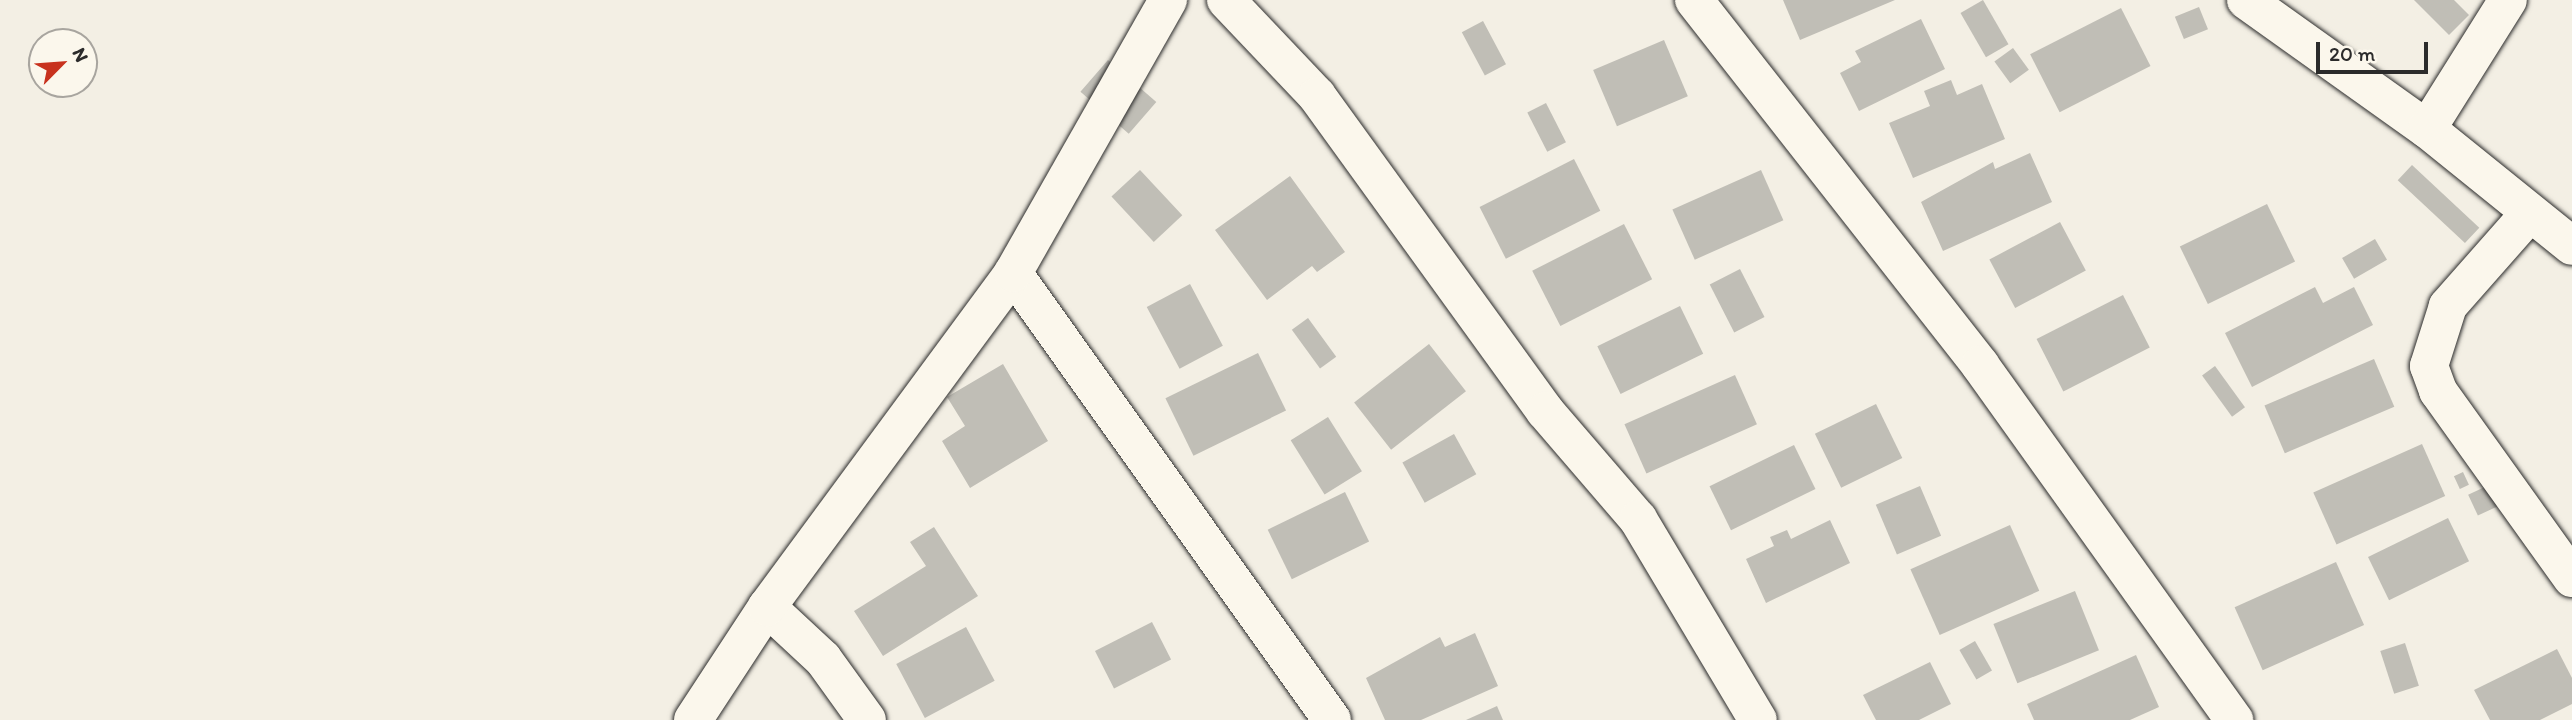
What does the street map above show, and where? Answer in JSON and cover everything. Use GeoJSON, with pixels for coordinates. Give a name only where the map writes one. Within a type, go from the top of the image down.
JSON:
{"type":"FeatureCollection","features":[{"type":"Feature","properties":{"kind":"street"},"geometry":{"type":"LineString","coordinates":[[693,720],[767,607],[1013,273],[1168,0]]}},
{"type":"Feature","properties":{"kind":"street"},"geometry":{"type":"LineString","coordinates":[[1226,0],[1317,96],[1545,411],[1637,519],[1758,720]]}},
{"type":"Feature","properties":{"kind":"street"},"geometry":{"type":"LineString","coordinates":[[1694,0],[1980,365],[2234,720]]}},
{"type":"Feature","properties":{"kind":"street"},"geometry":{"type":"LineString","coordinates":[[2246,0],[2427,129],[2572,246]]}},
{"type":"Feature","properties":{"kind":"street"},"geometry":{"type":"LineString","coordinates":[[2427,129],[2508,0]]}},
{"type":"Feature","properties":{"kind":"street"},"geometry":{"type":"LineString","coordinates":[[2529,214],[2448,306],[2429,366],[2438,391],[2572,578]]}},
{"type":"Feature","properties":{"kind":"street"},"geometry":{"type":"LineString","coordinates":[[1013,273],[1332,720]]}},
{"type":"Feature","properties":{"kind":"street"},"geometry":{"type":"LineString","coordinates":[[767,607],[823,659],[867,720]]}},
{"type":"Feature","properties":{"kind":"building"},"geometry":{"type":"Polygon","coordinates":[[[1783,0],[1895,0],[1800,40],[1783,0]]]}},
{"type":"Feature","properties":{"kind":"building"},"geometry":{"type":"Polygon","coordinates":[[[1983,0],[2008,44],[1986,57],[1960,13],[1983,0]]]}},
{"type":"Feature","properties":{"kind":"building"},"geometry":{"type":"Polygon","coordinates":[[[2414,0],[2454,0],[2469,15],[2449,35],[2414,0]]]}},
{"type":"Feature","properties":{"kind":"building"},"geometry":{"type":"Polygon","coordinates":[[[2199,7],[2208,29],[2184,39],[2175,17],[2199,7]]]}},
{"type":"Feature","properties":{"kind":"building"},"geometry":{"type":"Polygon","coordinates":[[[2121,8],[2151,66],[2060,112],[2030,54],[2121,8]]]}},
{"type":"Feature","properties":{"kind":"building"},"geometry":{"type":"Polygon","coordinates":[[[1921,19],[1945,69],[1859,111],[1840,73],[1861,62],[1855,51],[1921,19]]]}},
{"type":"Feature","properties":{"kind":"building"},"geometry":{"type":"Polygon","coordinates":[[[1483,21],[1506,64],[1485,76],[1462,32],[1483,21]]]}},
{"type":"Feature","properties":{"kind":"building"},"geometry":{"type":"Polygon","coordinates":[[[1664,40],[1688,96],[1617,126],[1593,70],[1664,40]]]}},
{"type":"Feature","properties":{"kind":"building"},"geometry":{"type":"Polygon","coordinates":[[[2013,48],[2029,70],[2010,83],[1994,62],[2013,48]]]}},
{"type":"Feature","properties":{"kind":"building"},"geometry":{"type":"Polygon","coordinates":[[[1108,60],[1156,102],[1129,134],[1080,92],[1108,60]]]}},
{"type":"Feature","properties":{"kind":"building"},"geometry":{"type":"Polygon","coordinates":[[[1951,80],[1957,95],[1982,84],[2005,139],[1913,178],[1889,123],[1930,106],[1924,91],[1951,80]]]}},
{"type":"Feature","properties":{"kind":"building"},"geometry":{"type":"Polygon","coordinates":[[[1546,103],[1566,142],[1547,152],[1527,113],[1546,103]]]}},
{"type":"Feature","properties":{"kind":"building"},"geometry":{"type":"Polygon","coordinates":[[[2030,153],[2052,202],[1943,251],[1921,202],[1993,162],[1995,169],[2030,153]]]}},
{"type":"Feature","properties":{"kind":"building"},"geometry":{"type":"Polygon","coordinates":[[[1574,159],[1600,211],[1506,259],[1480,207],[1574,159]]]}},
{"type":"Feature","properties":{"kind":"building"},"geometry":{"type":"Polygon","coordinates":[[[2412,165],[2479,228],[2465,243],[2398,180],[2412,165]]]}},
{"type":"Feature","properties":{"kind":"building"},"geometry":{"type":"Polygon","coordinates":[[[1140,170],[1182,215],[1154,242],[1111,197],[1140,170]]]}},
{"type":"Feature","properties":{"kind":"building"},"geometry":{"type":"Polygon","coordinates":[[[1761,170],[1783,220],[1695,260],[1672,209],[1761,170]]]}},
{"type":"Feature","properties":{"kind":"building"},"geometry":{"type":"Polygon","coordinates":[[[1290,176],[1345,252],[1317,272],[1312,266],[1267,300],[1215,230],[1290,176]]]}},
{"type":"Feature","properties":{"kind":"building"},"geometry":{"type":"Polygon","coordinates":[[[2267,204],[2295,262],[2208,304],[2180,247],[2267,204]]]}},
{"type":"Feature","properties":{"kind":"building"},"geometry":{"type":"Polygon","coordinates":[[[2060,222],[2086,271],[2015,308],[1989,260],[2060,222]]]}},
{"type":"Feature","properties":{"kind":"building"},"geometry":{"type":"Polygon","coordinates":[[[1624,224],[1652,279],[1560,326],[1532,271],[1624,224]]]}},
{"type":"Feature","properties":{"kind":"building"},"geometry":{"type":"Polygon","coordinates":[[[2375,239],[2387,260],[2354,279],[2342,258],[2375,239]]]}},
{"type":"Feature","properties":{"kind":"building"},"geometry":{"type":"Polygon","coordinates":[[[1740,269],[1765,317],[1734,333],[1710,284],[1740,269]]]}},
{"type":"Feature","properties":{"kind":"building"},"geometry":{"type":"Polygon","coordinates":[[[1190,284],[1223,346],[1180,369],[1147,307],[1190,284]]]}},
{"type":"Feature","properties":{"kind":"building"},"geometry":{"type":"Polygon","coordinates":[[[2315,287],[2323,303],[2354,287],[2373,325],[2252,387],[2225,333],[2315,287]]]}},
{"type":"Feature","properties":{"kind":"building"},"geometry":{"type":"Polygon","coordinates":[[[2123,295],[2150,348],[2063,392],[2037,339],[2123,295]]]}},
{"type":"Feature","properties":{"kind":"building"},"geometry":{"type":"Polygon","coordinates":[[[1680,306],[1703,354],[1621,394],[1597,346],[1680,306]]]}},
{"type":"Feature","properties":{"kind":"building"},"geometry":{"type":"Polygon","coordinates":[[[1308,318],[1336,357],[1320,369],[1292,330],[1308,318]]]}},
{"type":"Feature","properties":{"kind":"building"},"geometry":{"type":"Polygon","coordinates":[[[1429,344],[1466,391],[1391,450],[1354,402],[1429,344]]]}},
{"type":"Feature","properties":{"kind":"building"},"geometry":{"type":"Polygon","coordinates":[[[1258,353],[1286,411],[1193,456],[1165,398],[1258,353]]]}},
{"type":"Feature","properties":{"kind":"building"},"geometry":{"type":"Polygon","coordinates":[[[2374,359],[2394,407],[2285,453],[2264,405],[2374,359]]]}},
{"type":"Feature","properties":{"kind":"building"},"geometry":{"type":"Polygon","coordinates":[[[1003,364],[1048,441],[970,488],[942,441],[965,426],[947,397],[1003,364]]]}},
{"type":"Feature","properties":{"kind":"building"},"geometry":{"type":"Polygon","coordinates":[[[2215,366],[2245,407],[2232,417],[2202,375],[2215,366]]]}},
{"type":"Feature","properties":{"kind":"building"},"geometry":{"type":"Polygon","coordinates":[[[1735,375],[1757,424],[1646,474],[1624,424],[1735,375]]]}},
{"type":"Feature","properties":{"kind":"building"},"geometry":{"type":"Polygon","coordinates":[[[1876,404],[1902,458],[1841,488],[1815,434],[1876,404]]]}},
{"type":"Feature","properties":{"kind":"building"},"geometry":{"type":"Polygon","coordinates":[[[1328,417],[1362,471],[1325,495],[1291,440],[1328,417]]]}},
{"type":"Feature","properties":{"kind":"building"},"geometry":{"type":"Polygon","coordinates":[[[1454,434],[1476,474],[1425,503],[1402,463],[1454,434]]]}},
{"type":"Feature","properties":{"kind":"building"},"geometry":{"type":"Polygon","coordinates":[[[2422,444],[2445,496],[2336,544],[2313,492],[2422,444]]]}},
{"type":"Feature","properties":{"kind":"building"},"geometry":{"type":"Polygon","coordinates":[[[1794,445],[1815,489],[1731,530],[1710,486],[1794,445]]]}},
{"type":"Feature","properties":{"kind":"building"},"geometry":{"type":"Polygon","coordinates":[[[2463,472],[2469,485],[2460,489],[2454,476],[2463,472]]]}},
{"type":"Feature","properties":{"kind":"building"},"geometry":{"type":"Polygon","coordinates":[[[2489,485],[2499,506],[2478,516],[2468,495],[2489,485]]]}},
{"type":"Feature","properties":{"kind":"building"},"geometry":{"type":"Polygon","coordinates":[[[1920,486],[1941,536],[1897,554],[1876,505],[1920,486]]]}},
{"type":"Feature","properties":{"kind":"building"},"geometry":{"type":"Polygon","coordinates":[[[1345,492],[1369,541],[1292,579],[1268,530],[1345,492]]]}},
{"type":"Feature","properties":{"kind":"building"},"geometry":{"type":"Polygon","coordinates":[[[2448,518],[2469,561],[2389,600],[2368,557],[2448,518]]]}},
{"type":"Feature","properties":{"kind":"building"},"geometry":{"type":"Polygon","coordinates":[[[1830,520],[1850,563],[1766,603],[1746,559],[1774,546],[1770,537],[1787,530],[1791,539],[1830,520]]]}},
{"type":"Feature","properties":{"kind":"building"},"geometry":{"type":"Polygon","coordinates":[[[2010,525],[2039,591],[1940,635],[1910,569],[2010,525]]]}},
{"type":"Feature","properties":{"kind":"building"},"geometry":{"type":"Polygon","coordinates":[[[934,527],[978,596],[883,656],[854,611],[926,566],[910,542],[934,527]]]}},
{"type":"Feature","properties":{"kind":"building"},"geometry":{"type":"Polygon","coordinates":[[[2336,562],[2364,625],[2263,670],[2235,607],[2336,562]]]}},
{"type":"Feature","properties":{"kind":"building"},"geometry":{"type":"Polygon","coordinates":[[[2075,591],[2099,650],[2017,683],[1993,624],[2075,591]]]}},
{"type":"Feature","properties":{"kind":"building"},"geometry":{"type":"Polygon","coordinates":[[[1152,622],[1171,659],[1114,688],[1095,651],[1152,622]]]}},
{"type":"Feature","properties":{"kind":"building"},"geometry":{"type":"Polygon","coordinates":[[[966,627],[995,681],[925,718],[896,664],[966,627]]]}},
{"type":"Feature","properties":{"kind":"building"},"geometry":{"type":"Polygon","coordinates":[[[1475,633],[1498,686],[1421,720],[1385,720],[1366,678],[1440,637],[1445,647],[1475,633]]]}},
{"type":"Feature","properties":{"kind":"building"},"geometry":{"type":"Polygon","coordinates":[[[1975,641],[1992,670],[1976,679],[1959,650],[1975,641]]]}},
{"type":"Feature","properties":{"kind":"building"},"geometry":{"type":"Polygon","coordinates":[[[2405,643],[2419,686],[2394,694],[2380,651],[2405,643]]]}},
{"type":"Feature","properties":{"kind":"building"},"geometry":{"type":"Polygon","coordinates":[[[2557,649],[2572,678],[2572,704],[2540,720],[2490,720],[2474,690],[2557,649]]]}},
{"type":"Feature","properties":{"kind":"building"},"geometry":{"type":"Polygon","coordinates":[[[2136,655],[2159,707],[2130,720],[2034,720],[2027,704],[2136,655]]]}},
{"type":"Feature","properties":{"kind":"building"},"geometry":{"type":"Polygon","coordinates":[[[1930,662],[1951,704],[1919,720],[1876,720],[1863,695],[1930,662]]]}},
{"type":"Feature","properties":{"kind":"building"},"geometry":{"type":"Polygon","coordinates":[[[1497,706],[1503,720],[1466,720],[1497,706]]]}}]}
